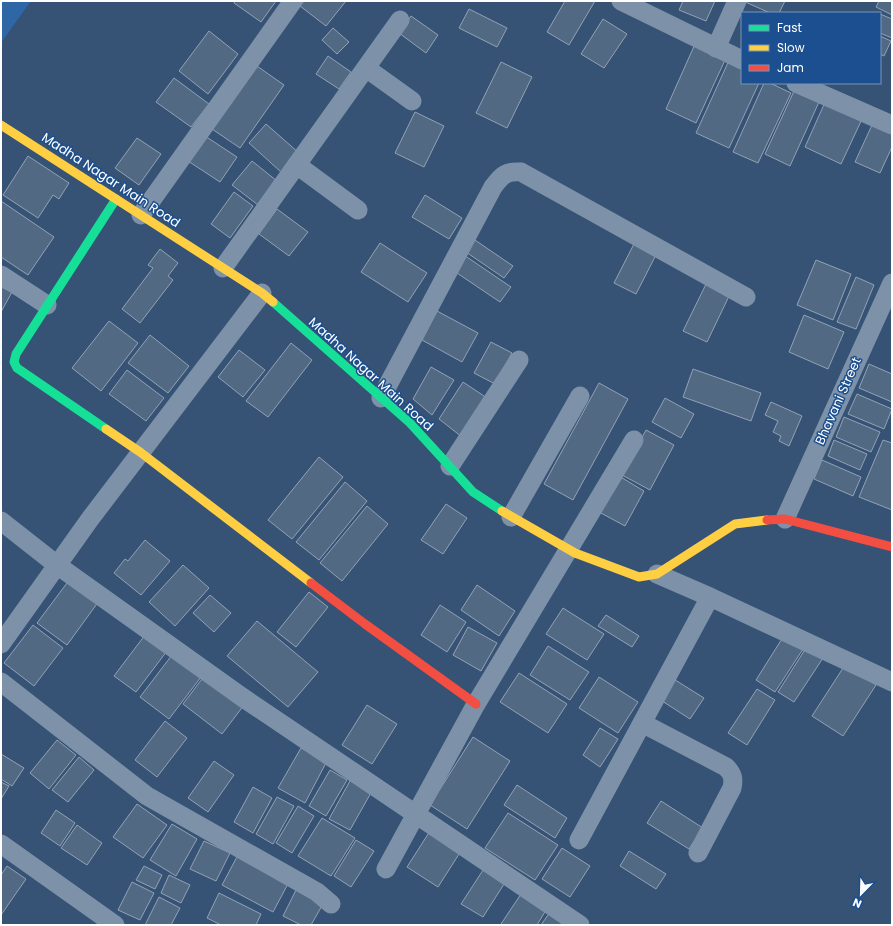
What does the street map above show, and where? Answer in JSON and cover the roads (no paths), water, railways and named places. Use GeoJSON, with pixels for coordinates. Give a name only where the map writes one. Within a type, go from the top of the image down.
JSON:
{"type":"FeatureCollection","features":[{"type":"Feature","properties":{"kind":"street"},"geometry":{"type":"LineString","coordinates":[[141,215],[293,1]]}},
{"type":"Feature","properties":{"kind":"street"},"geometry":{"type":"LineString","coordinates":[[621,1],[741,60]]}},
{"type":"Feature","properties":{"kind":"street"},"geometry":{"type":"LineString","coordinates":[[716,48],[737,1]]}},
{"type":"Feature","properties":{"kind":"street"},"geometry":{"type":"LineString","coordinates":[[223,268],[400,20]]}},
{"type":"Feature","properties":{"kind":"street"},"geometry":{"type":"LineString","coordinates":[[366,68],[412,101]]}},
{"type":"Feature","properties":{"kind":"street"},"geometry":{"type":"LineString","coordinates":[[798,84],[892,125]]}},
{"type":"Feature","properties":{"kind":"street","name":"Madha Nagar Main Road"},"geometry":{"type":"LineString","coordinates":[[1,125],[262,293],[410,423],[473,492],[511,517],[576,553],[639,577],[657,574],[735,524],[752,521],[785,519],[892,547]]}},
{"type":"Feature","properties":{"kind":"street"},"geometry":{"type":"LineString","coordinates":[[297,165],[358,210]]}},
{"type":"Feature","properties":{"kind":"street"},"geometry":{"type":"LineString","coordinates":[[382,398],[493,187],[500,178],[506,173],[512,171],[521,172],[746,297]]}},
{"type":"Feature","properties":{"kind":"street"},"geometry":{"type":"LineString","coordinates":[[116,199],[16,354],[14,362],[17,368],[140,452],[365,624],[476,704]]}},
{"type":"Feature","properties":{"kind":"street"},"geometry":{"type":"LineString","coordinates":[[1,275],[47,305]]}},
{"type":"Feature","properties":{"kind":"street","name":"Bhavani Street"},"geometry":{"type":"LineString","coordinates":[[785,519],[892,283]]}},
{"type":"Feature","properties":{"kind":"street"},"geometry":{"type":"LineString","coordinates":[[1,644],[90,519],[262,293]]}},
{"type":"Feature","properties":{"kind":"street"},"geometry":{"type":"LineString","coordinates":[[450,466],[519,360]]}},
{"type":"Feature","properties":{"kind":"street"},"geometry":{"type":"LineString","coordinates":[[511,517],[580,396]]}},
{"type":"Feature","properties":{"kind":"street"},"geometry":{"type":"LineString","coordinates":[[386,869],[476,704],[634,440]]}},
{"type":"Feature","properties":{"kind":"street"},"geometry":{"type":"LineString","coordinates":[[1,521],[57,565],[242,697],[580,925]]}},
{"type":"Feature","properties":{"kind":"street"},"geometry":{"type":"LineString","coordinates":[[657,574],[892,682]]}},
{"type":"Feature","properties":{"kind":"street"},"geometry":{"type":"LineString","coordinates":[[579,840],[710,598]]}},
{"type":"Feature","properties":{"kind":"street"},"geometry":{"type":"LineString","coordinates":[[1,682],[147,796],[317,892],[331,904]]}},
{"type":"Feature","properties":{"kind":"street"},"geometry":{"type":"LineString","coordinates":[[642,723],[726,767],[732,773],[732,788],[698,852]]}},
{"type":"Feature","properties":{"kind":"street"},"geometry":{"type":"LineString","coordinates":[[1,844],[115,925]]}}]}
